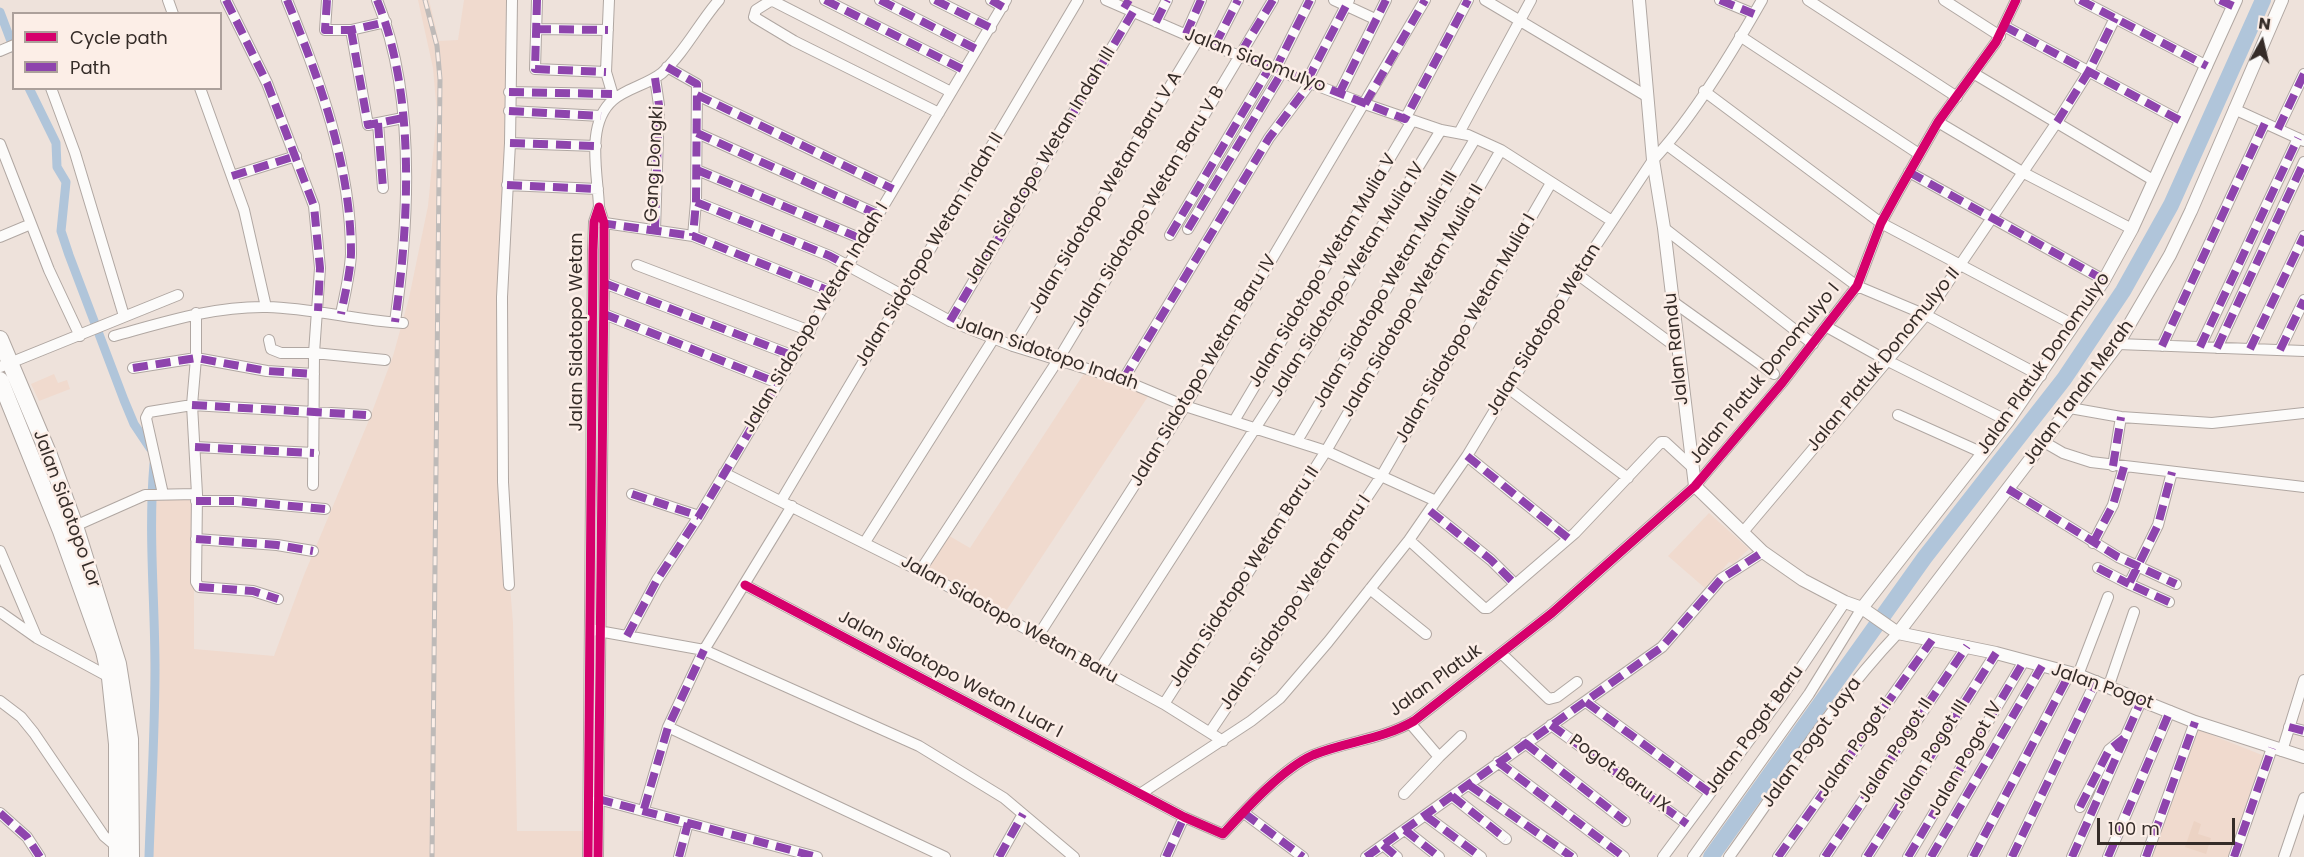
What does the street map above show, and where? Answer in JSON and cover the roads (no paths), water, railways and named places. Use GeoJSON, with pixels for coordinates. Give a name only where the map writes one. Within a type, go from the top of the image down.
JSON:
{"type":"FeatureCollection","features":[{"type":"Feature","properties":{"kind":"highway","name":"Jalan Sidotopo Lor"},"geometry":{"type":"LineString","coordinates":[[0,339],[5,365],[49,455],[75,526],[109,628],[116,680]]}},
{"type":"Feature","properties":{"kind":"highway","name":"Jalan Sidotopo Lor"},"geometry":{"type":"LineString","coordinates":[[0,380],[61,531],[116,680]]}},
{"type":"Feature","properties":{"kind":"highway"},"geometry":{"type":"LineString","coordinates":[[116,680],[130,739],[121,854]]}},
{"type":"Feature","properties":{"kind":"street"},"geometry":{"type":"LineString","coordinates":[[226,0],[267,84],[314,206],[320,268],[314,353],[313,485]]}},
{"type":"Feature","properties":{"kind":"street"},"geometry":{"type":"LineString","coordinates":[[287,0],[332,121],[345,187],[351,257],[341,314]]}},
{"type":"Feature","properties":{"kind":"street"},"geometry":{"type":"LineString","coordinates":[[327,0],[324,29],[351,30],[386,22]]}},
{"type":"Feature","properties":{"kind":"street"},"geometry":{"type":"LineString","coordinates":[[114,336],[196,313],[266,307],[318,311],[399,322],[405,255],[403,118],[398,75],[386,22],[377,0]]}},
{"type":"Feature","properties":{"kind":"street"},"geometry":{"type":"LineString","coordinates":[[510,585],[503,470],[502,297],[510,143],[512,0]]}},
{"type":"Feature","properties":{"kind":"street"},"geometry":{"type":"LineString","coordinates":[[537,0],[534,69],[606,72]]}},
{"type":"Feature","properties":{"kind":"street"},"geometry":{"type":"LineString","coordinates":[[609,0],[606,72],[613,96]]}},
{"type":"Feature","properties":{"kind":"street"},"geometry":{"type":"LineString","coordinates":[[509,92],[613,96],[655,78],[684,48],[719,0]]}},
{"type":"Feature","properties":{"kind":"street"},"geometry":{"type":"LineString","coordinates":[[939,113],[794,40],[756,18],[754,12],[771,0],[951,92]]}},
{"type":"Feature","properties":{"kind":"street"},"geometry":{"type":"LineString","coordinates":[[825,0],[964,70]]}},
{"type":"Feature","properties":{"kind":"street"},"geometry":{"type":"LineString","coordinates":[[880,0],[976,49]]}},
{"type":"Feature","properties":{"kind":"street"},"geometry":{"type":"LineString","coordinates":[[935,0],[991,28]]}},
{"type":"Feature","properties":{"kind":"street"},"geometry":{"type":"LineString","coordinates":[[991,0],[1004,3]]}},
{"type":"Feature","properties":{"kind":"street","name":"Jalan Sidotopo Wetan Indah II"},"geometry":{"type":"LineString","coordinates":[[782,501],[1078,0]]}},
{"type":"Feature","properties":{"kind":"street","name":"Jalan Sidomulyo"},"geometry":{"type":"LineString","coordinates":[[1106,0],[1129,7],[1156,22],[1276,70],[1408,120]]}},
{"type":"Feature","properties":{"kind":"street"},"geometry":{"type":"LineString","coordinates":[[1156,22],[1167,0]]}},
{"type":"Feature","properties":{"kind":"street"},"geometry":{"type":"LineString","coordinates":[[1186,34],[1201,0]]}},
{"type":"Feature","properties":{"kind":"street"},"geometry":{"type":"LineString","coordinates":[[1215,45],[1238,0]]}},
{"type":"Feature","properties":{"kind":"street","name":"Jalan Sidotopo Wetan Baru V B"},"geometry":{"type":"LineString","coordinates":[[920,571],[1058,360],[1273,0]]}},
{"type":"Feature","properties":{"kind":"street"},"geometry":{"type":"LineString","coordinates":[[1188,229],[1276,70],[1310,0]]}},
{"type":"Feature","properties":{"kind":"street"},"geometry":{"type":"LineString","coordinates":[[1334,0],[1348,3],[1375,20]]}},
{"type":"Feature","properties":{"kind":"street"},"geometry":{"type":"LineString","coordinates":[[1340,94],[1386,0]]}},
{"type":"Feature","properties":{"kind":"street","name":"Jalan Sidotopo Wetan Baru IV"},"geometry":{"type":"LineString","coordinates":[[1038,636],[1185,406],[1425,0]]}},
{"type":"Feature","properties":{"kind":"street","name":"Jalan Sidotopo Wetan Mulia V"},"geometry":{"type":"LineString","coordinates":[[1234,421],[1408,120],[1468,0]]}},
{"type":"Feature","properties":{"kind":"street"},"geometry":{"type":"LineString","coordinates":[[1485,0],[1648,97]]}},
{"type":"Feature","properties":{"kind":"street"},"geometry":{"type":"LineString","coordinates":[[1459,133],[1531,0]]}},
{"type":"Feature","properties":{"kind":"street","name":"Jalan Randu"},"geometry":{"type":"LineString","coordinates":[[1639,0],[1653,160],[1664,228],[1676,348],[1695,486]]}},
{"type":"Feature","properties":{"kind":"street"},"geometry":{"type":"LineString","coordinates":[[1720,0],[1754,14]]}},
{"type":"Feature","properties":{"kind":"street","name":"Jalan Sidotopo Wetan"},"geometry":{"type":"LineString","coordinates":[[1140,794],[1223,741],[1280,698],[1409,540],[1467,456],[1577,274],[1653,160],[1667,145],[1704,91],[1762,0]]}},
{"type":"Feature","properties":{"kind":"street"},"geometry":{"type":"LineString","coordinates":[[1808,0],[1958,97]]}},
{"type":"Feature","properties":{"kind":"street"},"geometry":{"type":"LineString","coordinates":[[1944,0],[2002,31],[2089,71],[2181,121]]}},
{"type":"Feature","properties":{"kind":"street","name":"Jalan Platuk Donomulyo I"},"geometry":{"type":"LineString","coordinates":[[1695,486],[1827,327],[1857,286],[1881,223],[1919,154],[1938,122],[1958,97],[2002,31],[2016,0]]}},
{"type":"Feature","properties":{"kind":"street"},"geometry":{"type":"LineString","coordinates":[[2080,0],[2207,66]]}},
{"type":"Feature","properties":{"kind":"street"},"geometry":{"type":"LineString","coordinates":[[2220,0],[2235,3]]}},
{"type":"Feature","properties":{"kind":"street","name":"Jalan Tanah Merah"},"geometry":{"type":"LineString","coordinates":[[1897,632],[2118,344],[2170,255],[2192,211],[2234,109],[2283,0]]}},
{"type":"Feature","properties":{"kind":"street","name":"Jalan Sidotopo Wetan Indah I"},"geometry":{"type":"LineString","coordinates":[[627,636],[657,580],[699,516],[810,331],[862,238],[991,28],[1004,3]]}},
{"type":"Feature","properties":{"kind":"street"},"geometry":{"type":"LineString","coordinates":[[1124,380],[1269,138],[1309,81],[1348,3]]}},
{"type":"Feature","properties":{"kind":"street","name":"Jalan Platuk Donomulyo"},"geometry":{"type":"LineString","coordinates":[[1864,608],[2041,376],[2104,280],[2132,229],[2235,3]]}},
{"type":"Feature","properties":{"kind":"street","name":"Jalan Sidotopo Wetan Indah III"},"geometry":{"type":"LineString","coordinates":[[950,321],[1129,7]]}},
{"type":"Feature","properties":{"kind":"street","name":"Jalan Platuk Donomulyo II"},"geometry":{"type":"LineString","coordinates":[[1743,532],[1926,315],[2024,173],[2089,71],[2115,18]]}},
{"type":"Feature","properties":{"kind":"street"},"geometry":{"type":"LineString","coordinates":[[536,29],[608,30]]}},
{"type":"Feature","properties":{"kind":"street"},"geometry":{"type":"LineString","coordinates":[[351,30],[368,125],[403,118]]}},
{"type":"Feature","properties":{"kind":"street"},"geometry":{"type":"LineString","coordinates":[[1740,36],[1919,154]]}},
{"type":"Feature","properties":{"kind":"street","name":"Jalan Sidotopo Wetan Baru V A"},"geometry":{"type":"LineString","coordinates":[[1013,346],[1198,39]]}},
{"type":"Feature","properties":{"kind":"street"},"geometry":{"type":"LineString","coordinates":[[667,67],[697,84],[697,170],[693,236]]}},
{"type":"Feature","properties":{"kind":"street"},"geometry":{"type":"LineString","coordinates":[[1170,234],[1276,70]]}},
{"type":"Feature","properties":{"kind":"street"},"geometry":{"type":"LineString","coordinates":[[1973,73],[2153,180]]}},
{"type":"Feature","properties":{"kind":"street"},"geometry":{"type":"LineString","coordinates":[[2278,129],[2304,74]]}},
{"type":"Feature","properties":{"kind":"street","name":"Gang Dongki"},"geometry":{"type":"LineString","coordinates":[[599,222],[655,230],[658,99],[655,78]]}},
{"type":"Feature","properties":{"kind":"street"},"geometry":{"type":"LineString","coordinates":[[52,90],[75,153],[123,316]]}},
{"type":"Feature","properties":{"kind":"street"},"geometry":{"type":"LineString","coordinates":[[201,90],[244,210],[266,307]]}},
{"type":"Feature","properties":{"kind":"street"},"geometry":{"type":"LineString","coordinates":[[1704,91],[1881,223],[1960,267],[2074,325]]}},
{"type":"Feature","properties":{"kind":"street"},"geometry":{"type":"LineString","coordinates":[[697,95],[893,189]]}},
{"type":"Feature","properties":{"kind":"street","name":"Jalan Sidotopo Wetan"},"geometry":{"type":"LineString","coordinates":[[598,857],[594,630],[599,222],[596,146],[602,116],[613,96]]}},
{"type":"Feature","properties":{"kind":"street"},"geometry":{"type":"LineString","coordinates":[[2200,347],[2301,139],[2234,109]]}},
{"type":"Feature","properties":{"kind":"street"},"geometry":{"type":"LineString","coordinates":[[509,111],[602,116]]}},
{"type":"Feature","properties":{"kind":"street"},"geometry":{"type":"LineString","coordinates":[[1408,120],[1459,133],[1501,150],[1612,221]]}},
{"type":"Feature","properties":{"kind":"street"},"geometry":{"type":"LineString","coordinates":[[1938,122],[2024,173],[2132,229]]}},
{"type":"Feature","properties":{"kind":"street"},"geometry":{"type":"LineString","coordinates":[[378,123],[383,188]]}},
{"type":"Feature","properties":{"kind":"street"},"geometry":{"type":"LineString","coordinates":[[2162,346],[2265,123]]}},
{"type":"Feature","properties":{"kind":"street","name":"Jalan Sidotopo Wetan Mulia IV"},"geometry":{"type":"LineString","coordinates":[[1100,669],[1312,340],[1441,130]]}},
{"type":"Feature","properties":{"kind":"street"},"geometry":{"type":"LineString","coordinates":[[697,133],[878,214]]}},
{"type":"Feature","properties":{"kind":"street","name":"Jalan Sidotopo Wetan Mulia III"},"geometry":{"type":"LineString","coordinates":[[1298,441],[1475,139]]}},
{"type":"Feature","properties":{"kind":"street"},"geometry":{"type":"LineString","coordinates":[[510,143],[596,146]]}},
{"type":"Feature","properties":{"kind":"street"},"geometry":{"type":"LineString","coordinates":[[0,144],[31,224],[80,336]]}},
{"type":"Feature","properties":{"kind":"street"},"geometry":{"type":"LineString","coordinates":[[1667,145],[1857,286],[1926,315],[2041,376]]}},
{"type":"Feature","properties":{"kind":"street","name":"Jalan Sidotopo Wetan Mulia II"},"geometry":{"type":"LineString","coordinates":[[1326,451],[1501,150]]}},
{"type":"Feature","properties":{"kind":"street"},"geometry":{"type":"LineString","coordinates":[[232,176],[296,156]]}},
{"type":"Feature","properties":{"kind":"street"},"geometry":{"type":"LineString","coordinates":[[2217,348],[2304,162]]}},
{"type":"Feature","properties":{"kind":"street"},"geometry":{"type":"LineString","coordinates":[[697,170],[862,238]]}},
{"type":"Feature","properties":{"kind":"street"},"geometry":{"type":"LineString","coordinates":[[1909,172],[2104,280]]}},
{"type":"Feature","properties":{"kind":"street","name":"Jalan Sidotopo Wetan Mulia I"},"geometry":{"type":"LineString","coordinates":[[1382,475],[1551,183]]}},
{"type":"Feature","properties":{"kind":"street"},"geometry":{"type":"LineString","coordinates":[[507,185],[598,189]]}},
{"type":"Feature","properties":{"kind":"street","name":"Jalan Sidotopo Indah"},"geometry":{"type":"LineString","coordinates":[[696,202],[830,256],[950,321],[1013,346],[1124,380],[1185,406],[1326,451],[1436,501]]}},
{"type":"Feature","properties":{"kind":"street","name":"Jalan Sidotopo Wetan"},"geometry":{"type":"LineString","coordinates":[[588,857],[604,314],[599,222]]}},
{"type":"Feature","properties":{"kind":"street"},"geometry":{"type":"LineString","coordinates":[[0,237],[31,224]]}},
{"type":"Feature","properties":{"kind":"street"},"geometry":{"type":"LineString","coordinates":[[1664,228],[1813,344]]}},
{"type":"Feature","properties":{"kind":"street"},"geometry":{"type":"LineString","coordinates":[[655,230],[693,236],[832,292]]}},
{"type":"Feature","properties":{"kind":"street"},"geometry":{"type":"LineString","coordinates":[[2250,349],[2304,236]]}},
{"type":"Feature","properties":{"kind":"street"},"geometry":{"type":"LineString","coordinates":[[637,265],[810,331]]}},
{"type":"Feature","properties":{"kind":"street"},"geometry":{"type":"LineString","coordinates":[[1577,274],[1676,348]]}},
{"type":"Feature","properties":{"kind":"street"},"geometry":{"type":"LineString","coordinates":[[604,283],[794,356]]}},
{"type":"Feature","properties":{"kind":"street"},"geometry":{"type":"LineString","coordinates":[[5,365],[178,295]]}},
{"type":"Feature","properties":{"kind":"street"},"geometry":{"type":"LineString","coordinates":[[2280,350],[2304,300]]}},
{"type":"Feature","properties":{"kind":"street"},"geometry":{"type":"LineString","coordinates":[[1672,301],[1774,375]]}},
{"type":"Feature","properties":{"kind":"street"},"geometry":{"type":"LineString","coordinates":[[196,313],[196,358],[192,405],[195,447],[196,582],[199,587],[253,591],[278,599]]}},
{"type":"Feature","properties":{"kind":"street"},"geometry":{"type":"LineString","coordinates":[[604,314],[778,383]]}},
{"type":"Feature","properties":{"kind":"street"},"geometry":{"type":"LineString","coordinates":[[1827,327],[1888,362],[2008,421]]}},
{"type":"Feature","properties":{"kind":"street"},"geometry":{"type":"LineString","coordinates":[[865,542],[994,338]]}},
{"type":"Feature","properties":{"kind":"street"},"geometry":{"type":"LineString","coordinates":[[269,340],[273,351],[385,360]]}},
{"type":"Feature","properties":{"kind":"street"},"geometry":{"type":"LineString","coordinates":[[2118,344],[2304,351]]}},
{"type":"Feature","properties":{"kind":"street"},"geometry":{"type":"LineString","coordinates":[[133,368],[196,358],[267,371],[314,374]]}},
{"type":"Feature","properties":{"kind":"street"},"geometry":{"type":"LineString","coordinates":[[1508,388],[1628,477]]}},
{"type":"Feature","properties":{"kind":"street"},"geometry":{"type":"LineString","coordinates":[[160,494],[147,413],[192,405],[313,410],[366,415]]}},
{"type":"Feature","properties":{"kind":"street"},"geometry":{"type":"LineString","coordinates":[[2070,408],[2121,417],[2212,423],[2304,413]]}},
{"type":"Feature","properties":{"kind":"street"},"geometry":{"type":"LineString","coordinates":[[1898,415],[1983,453]]}},
{"type":"Feature","properties":{"kind":"street"},"geometry":{"type":"LineString","coordinates":[[2093,543],[2117,495],[2121,417]]}},
{"type":"Feature","properties":{"kind":"street"},"geometry":{"type":"LineString","coordinates":[[1409,540],[1484,608],[1568,538],[1661,442],[1669,445],[1691,466]]}},
{"type":"Feature","properties":{"kind":"street"},"geometry":{"type":"LineString","coordinates":[[2044,442],[2073,457],[2119,466],[2304,487]]}},
{"type":"Feature","properties":{"kind":"street"},"geometry":{"type":"LineString","coordinates":[[195,447],[314,453]]}},
{"type":"Feature","properties":{"kind":"street","name":"Jalan Sidotopo Wetan Baru II"},"geometry":{"type":"LineString","coordinates":[[1164,704],[1326,451]]}},
{"type":"Feature","properties":{"kind":"street"},"geometry":{"type":"LineString","coordinates":[[1467,456],[1568,538]]}},
{"type":"Feature","properties":{"kind":"street"},"geometry":{"type":"LineString","coordinates":[[2129,584],[2158,525],[2172,472]]}},
{"type":"Feature","properties":{"kind":"street","name":"Jalan Sidotopo Wetan Baru"},"geometry":{"type":"LineString","coordinates":[[724,473],[920,571],[1164,704],[1223,741]]}},
{"type":"Feature","properties":{"kind":"street","name":"Jalan Sidotopo Wetan Baru I"},"geometry":{"type":"LineString","coordinates":[[1210,732],[1382,475]]}},
{"type":"Feature","properties":{"kind":"street"},"geometry":{"type":"LineString","coordinates":[[1695,486],[1763,552],[1803,580],[1845,602],[1864,608],[1897,632]]}},
{"type":"Feature","properties":{"kind":"street","name":"Jalan Platuk"},"geometry":{"type":"LineString","coordinates":[[1140,794],[1221,834],[1295,765],[1341,747],[1391,734],[1410,723],[1502,654],[1695,486]]}},
{"type":"Feature","properties":{"kind":"street"},"geometry":{"type":"LineString","coordinates":[[2008,489],[2093,543],[2176,584]]}},
{"type":"Feature","properties":{"kind":"street"},"geometry":{"type":"LineString","coordinates":[[75,526],[145,495],[160,494],[325,509]]}},
{"type":"Feature","properties":{"kind":"street"},"geometry":{"type":"LineString","coordinates":[[632,494],[699,516]]}},
{"type":"Feature","properties":{"kind":"street"},"geometry":{"type":"LineString","coordinates":[[644,809],[668,727],[704,650],[792,506]]}},
{"type":"Feature","properties":{"kind":"street"},"geometry":{"type":"LineString","coordinates":[[1430,512],[1491,560],[1515,584]]}},
{"type":"Feature","properties":{"kind":"street"},"geometry":{"type":"LineString","coordinates":[[196,539],[277,545],[313,551]]}},
{"type":"Feature","properties":{"kind":"street"},"geometry":{"type":"LineString","coordinates":[[0,551],[37,638]]}},
{"type":"Feature","properties":{"kind":"street"},"geometry":{"type":"LineString","coordinates":[[1366,857],[1662,647],[1721,579],[1763,552]]}},
{"type":"Feature","properties":{"kind":"street"},"geometry":{"type":"LineString","coordinates":[[2098,568],[2169,602]]}},
{"type":"Feature","properties":{"kind":"street","name":"Jalan Sidotopo Wetan Luar I"},"geometry":{"type":"LineString","coordinates":[[745,585],[1140,794]]}},
{"type":"Feature","properties":{"kind":"street"},"geometry":{"type":"LineString","coordinates":[[1370,589],[1426,634]]}},
{"type":"Feature","properties":{"kind":"street"},"geometry":{"type":"LineString","coordinates":[[1973,857],[2074,674],[2108,597]]}},
{"type":"Feature","properties":{"kind":"street","name":"Jalan Pogot Baru"},"geometry":{"type":"LineString","coordinates":[[1663,857],[1782,696],[1845,602]]}},
{"type":"Feature","properties":{"kind":"street"},"geometry":{"type":"LineString","coordinates":[[1692,857],[1809,693],[1864,608]]}},
{"type":"Feature","properties":{"kind":"street"},"geometry":{"type":"LineString","coordinates":[[0,612],[37,638],[116,680]]}},
{"type":"Feature","properties":{"kind":"street"},"geometry":{"type":"LineString","coordinates":[[2109,685],[2134,612]]}},
{"type":"Feature","properties":{"kind":"street"},"geometry":{"type":"LineString","coordinates":[[594,630],[704,650],[919,746],[1004,798],[1074,857]]}},
{"type":"Feature","properties":{"kind":"street","name":"Jalan Pogot"},"geometry":{"type":"LineString","coordinates":[[1897,632],[1967,646],[2074,674],[2109,685],[2195,722],[2304,758]]}},
{"type":"Feature","properties":{"kind":"street","name":"Jalan Pogot Jaya"},"geometry":{"type":"LineString","coordinates":[[1729,857],[1837,707],[1897,632]]}},
{"type":"Feature","properties":{"kind":"street","name":"Jalan Pogot I"},"geometry":{"type":"LineString","coordinates":[[1778,857],[1932,640]]}},
{"type":"Feature","properties":{"kind":"street","name":"Jalan Pogot II"},"geometry":{"type":"LineString","coordinates":[[1825,857],[1967,646]]}},
{"type":"Feature","properties":{"kind":"street"},"geometry":{"type":"LineString","coordinates":[[77,660],[98,660],[104,651]]}},
{"type":"Feature","properties":{"kind":"street","name":"Jalan Pogot III"},"geometry":{"type":"LineString","coordinates":[[1867,857],[1996,653]]}},
{"type":"Feature","properties":{"kind":"street"},"geometry":{"type":"LineString","coordinates":[[1502,654],[1549,699],[1560,695],[1577,682]]}},
{"type":"Feature","properties":{"kind":"street","name":"Jalan Pogot IV"},"geometry":{"type":"LineString","coordinates":[[1908,857],[2024,661]]}},
{"type":"Feature","properties":{"kind":"street"},"geometry":{"type":"LineString","coordinates":[[1931,857],[2042,666]]}},
{"type":"Feature","properties":{"kind":"street"},"geometry":{"type":"LineString","coordinates":[[2234,857],[2277,750],[2289,727],[2304,680]]}},
{"type":"Feature","properties":{"kind":"street"},"geometry":{"type":"LineString","coordinates":[[2012,857],[2096,681]]}},
{"type":"Feature","properties":{"kind":"street"},"geometry":{"type":"LineString","coordinates":[[2072,857],[2142,699]]}},
{"type":"Feature","properties":{"kind":"street"},"geometry":{"type":"LineString","coordinates":[[0,701],[21,717],[104,836],[121,854]]}},
{"type":"Feature","properties":{"kind":"street"},"geometry":{"type":"LineString","coordinates":[[1586,702],[1710,793]]}},
{"type":"Feature","properties":{"kind":"street"},"geometry":{"type":"LineString","coordinates":[[2108,857],[2170,711]]}},
{"type":"Feature","properties":{"kind":"street"},"geometry":{"type":"LineString","coordinates":[[2146,857],[2195,722]]}},
{"type":"Feature","properties":{"kind":"street"},"geometry":{"type":"LineString","coordinates":[[1410,723],[1439,758]]}},
{"type":"Feature","properties":{"kind":"street","name":"Pogot Baru IX"},"geometry":{"type":"LineString","coordinates":[[1551,725],[1687,824]]}},
{"type":"Feature","properties":{"kind":"street"},"geometry":{"type":"LineString","coordinates":[[668,727],[945,857]]}},
{"type":"Feature","properties":{"kind":"street"},"geometry":{"type":"LineString","coordinates":[[2289,727],[2304,732]]}},
{"type":"Feature","properties":{"kind":"street"},"geometry":{"type":"LineString","coordinates":[[1404,794],[1461,736]]}},
{"type":"Feature","properties":{"kind":"street"},"geometry":{"type":"LineString","coordinates":[[2080,807],[2109,750],[2124,738]]}},
{"type":"Feature","properties":{"kind":"street"},"geometry":{"type":"LineString","coordinates":[[1525,743],[1625,821]]}},
{"type":"Feature","properties":{"kind":"street"},"geometry":{"type":"LineString","coordinates":[[1498,762],[1624,857]]}},
{"type":"Feature","properties":{"kind":"street"},"geometry":{"type":"LineString","coordinates":[[1469,785],[1572,857]]}},
{"type":"Feature","properties":{"kind":"street"},"geometry":{"type":"LineString","coordinates":[[1452,796],[1506,838]]}},
{"type":"Feature","properties":{"kind":"street"},"geometry":{"type":"LineString","coordinates":[[2284,857],[2304,798]]}},
{"type":"Feature","properties":{"kind":"street"},"geometry":{"type":"LineString","coordinates":[[598,799],[644,809],[687,824],[817,857]]}},
{"type":"Feature","properties":{"kind":"street"},"geometry":{"type":"LineString","coordinates":[[0,813],[27,837],[40,857]]}},
{"type":"Feature","properties":{"kind":"street"},"geometry":{"type":"LineString","coordinates":[[1244,813],[1303,857]]}},
{"type":"Feature","properties":{"kind":"street"},"geometry":{"type":"LineString","coordinates":[[999,857],[1023,814]]}},
{"type":"Feature","properties":{"kind":"street"},"geometry":{"type":"LineString","coordinates":[[1426,816],[1481,857]]}},
{"type":"Feature","properties":{"kind":"street"},"geometry":{"type":"LineString","coordinates":[[1166,857],[1184,817]]}},
{"type":"Feature","properties":{"kind":"street"},"geometry":{"type":"LineString","coordinates":[[679,857],[687,824]]}},
{"type":"Feature","properties":{"kind":"street"},"geometry":{"type":"LineString","coordinates":[[1405,830],[1439,857]]}},
{"type":"Feature","properties":{"kind":"street"},"geometry":{"type":"LineString","coordinates":[[1383,846],[1397,857]]}},
{"type":"Feature","properties":{"kind":"waterway"},"geometry":{"type":"LineString","coordinates":[[1711,857],[1925,557],[2064,379],[2123,291],[2171,205],[2263,0]]}},
{"type":"Feature","properties":{"kind":"waterway"},"geometry":{"type":"LineString","coordinates":[[0,12],[12,44]]}},
{"type":"Feature","properties":{"kind":"waterway"},"geometry":{"type":"LineString","coordinates":[[30,90],[56,143],[57,167],[66,182],[61,231],[69,255],[134,424],[150,448]]}},
{"type":"Feature","properties":{"kind":"waterway"},"geometry":{"type":"LineString","coordinates":[[149,857],[155,693],[152,541],[154,464]]}},
{"type":"Feature","properties":{"kind":"railway"},"geometry":{"type":"LineString","coordinates":[[425,0],[437,46],[440,79],[432,857]]}}]}
